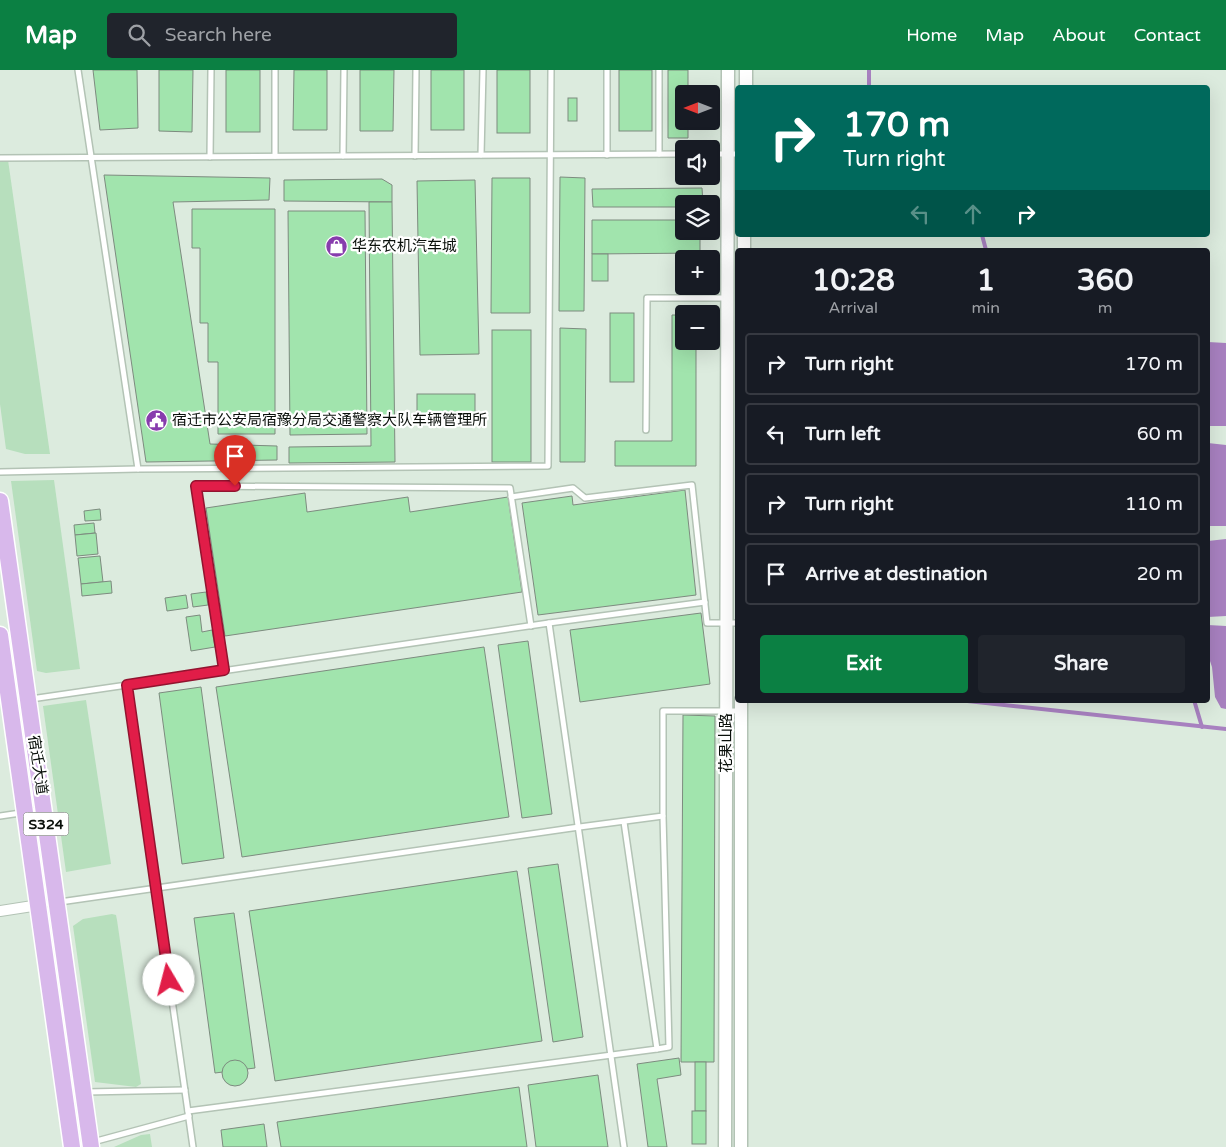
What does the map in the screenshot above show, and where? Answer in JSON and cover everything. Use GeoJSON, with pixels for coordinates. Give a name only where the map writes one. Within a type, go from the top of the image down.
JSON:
{"type":"FeatureCollection","features":[{"type":"Feature","properties":{"kind":"main road","name":"宿迁大道"},"geometry":{"type":"LineString","coordinates":[[0,501],[91,1145]]}},
{"type":"Feature","properties":{"kind":"main road","name":"宿迁大道"},"geometry":{"type":"LineString","coordinates":[[0,634],[72,1147]]}},
{"type":"Feature","properties":{"kind":"street","name":"花果山路"},"geometry":{"type":"LineString","coordinates":[[725,1147],[726,711],[732,623],[727,298],[732,154],[728,70]]}},
{"type":"Feature","properties":{"kind":"street"},"geometry":{"type":"LineString","coordinates":[[746,70],[746,85]]}},
{"type":"Feature","properties":{"kind":"street","name":"花果山路"},"geometry":{"type":"LineString","coordinates":[[741,706],[741,1147]]}},
{"type":"Feature","properties":{"kind":"street"},"geometry":{"type":"LineString","coordinates":[[0,910],[39,905]]}},
{"type":"Feature","properties":{"kind":"lane"},"geometry":{"type":"LineString","coordinates":[[78,70],[138,469]]}},
{"type":"Feature","properties":{"kind":"lane"},"geometry":{"type":"LineString","coordinates":[[210,157],[211,70]]}},
{"type":"Feature","properties":{"kind":"lane"},"geometry":{"type":"LineString","coordinates":[[275,70],[275,156]]}},
{"type":"Feature","properties":{"kind":"lane"},"geometry":{"type":"LineString","coordinates":[[343,156],[344,70]]}},
{"type":"Feature","properties":{"kind":"lane"},"geometry":{"type":"LineString","coordinates":[[415,156],[416,70]]}},
{"type":"Feature","properties":{"kind":"lane"},"geometry":{"type":"LineString","coordinates":[[481,156],[482,70]]}},
{"type":"Feature","properties":{"kind":"lane"},"geometry":{"type":"LineString","coordinates":[[0,472],[548,466],[552,70]]}},
{"type":"Feature","properties":{"kind":"lane"},"geometry":{"type":"LineString","coordinates":[[606,155],[607,70]]}},
{"type":"Feature","properties":{"kind":"lane"},"geometry":{"type":"LineString","coordinates":[[659,70],[659,154]]}},
{"type":"Feature","properties":{"kind":"lane"},"geometry":{"type":"LineString","coordinates":[[0,158],[675,154]]}},
{"type":"Feature","properties":{"kind":"lane"},"geometry":{"type":"LineString","coordinates":[[646,430],[647,298],[727,298]]}},
{"type":"Feature","properties":{"kind":"lane"},"geometry":{"type":"LineString","coordinates":[[511,497],[573,488],[585,498],[692,485],[707,623],[732,623]]}},
{"type":"Feature","properties":{"kind":"lane"},"geometry":{"type":"LineString","coordinates":[[224,670],[196,486],[510,488],[531,626]]}},
{"type":"Feature","properties":{"kind":"lane"},"geometry":{"type":"LineString","coordinates":[[28,699],[705,602]]}},
{"type":"Feature","properties":{"kind":"lane"},"geometry":{"type":"LineString","coordinates":[[548,623],[624,1147]]}},
{"type":"Feature","properties":{"kind":"lane"},"geometry":{"type":"LineString","coordinates":[[127,685],[193,1147]]}},
{"type":"Feature","properties":{"kind":"lane"},"geometry":{"type":"LineString","coordinates":[[91,1145],[188,1114],[669,1047],[663,816],[663,711],[726,711],[741,706]]}},
{"type":"Feature","properties":{"kind":"lane"},"geometry":{"type":"LineString","coordinates":[[0,816],[44,810]]}},
{"type":"Feature","properties":{"kind":"lane"},"geometry":{"type":"LineString","coordinates":[[39,905],[663,816]]}},
{"type":"Feature","properties":{"kind":"lane"},"geometry":{"type":"LineString","coordinates":[[624,822],[657,1049]]}},
{"type":"Feature","properties":{"kind":"lane"},"geometry":{"type":"LineString","coordinates":[[83,1092],[185,1090]]}},
{"type":"Feature","properties":{"kind":"green space"},"geometry":{"type":"Polygon","coordinates":[[[8,160],[50,454],[25,454],[6,449],[0,404],[0,161],[8,160]]]}},
{"type":"Feature","properties":{"kind":"green space"},"geometry":{"type":"Polygon","coordinates":[[[54,480],[80,669],[46,673],[37,671],[11,481],[54,480]]]}},
{"type":"Feature","properties":{"kind":"green space"},"geometry":{"type":"Polygon","coordinates":[[[86,700],[111,864],[66,872],[43,706],[86,700]]]}},
{"type":"Feature","properties":{"kind":"green space"},"geometry":{"type":"Polygon","coordinates":[[[116,915],[117,920],[141,1084],[136,1087],[95,1082],[73,926],[83,919],[116,915]]]}},
{"type":"Feature","properties":{"kind":"green space"},"geometry":{"type":"Polygon","coordinates":[[[150,1134],[152,1147],[114,1147],[141,1135],[150,1134]]]}},
{"type":"Feature","properties":{"kind":"shaded area"},"geometry":{"type":"Polygon","coordinates":[[[1210,342],[1226,343],[1226,426],[1210,426],[1210,342]]]}},
{"type":"Feature","properties":{"kind":"shaded area"},"geometry":{"type":"Polygon","coordinates":[[[1210,443],[1226,445],[1226,526],[1210,526],[1210,443]]]}},
{"type":"Feature","properties":{"kind":"shaded area"},"geometry":{"type":"Polygon","coordinates":[[[1226,539],[1226,616],[1210,617],[1210,541],[1226,539]]]}},
{"type":"Feature","properties":{"kind":"shaded area"},"geometry":{"type":"Polygon","coordinates":[[[1210,625],[1226,626],[1226,709],[1221,708],[1215,697],[1210,661],[1210,625]]]}},
{"type":"Feature","properties":{"kind":"building"},"geometry":{"type":"Polygon","coordinates":[[[93,70],[137,70],[138,128],[100,130],[93,70]]]}},
{"type":"Feature","properties":{"kind":"building"},"geometry":{"type":"Polygon","coordinates":[[[159,70],[193,70],[192,132],[159,131],[159,70]]]}},
{"type":"Feature","properties":{"kind":"building"},"geometry":{"type":"Polygon","coordinates":[[[226,70],[260,70],[260,132],[226,132],[226,70]]]}},
{"type":"Feature","properties":{"kind":"building"},"geometry":{"type":"Polygon","coordinates":[[[294,70],[327,70],[327,130],[293,130],[294,70]]]}},
{"type":"Feature","properties":{"kind":"building"},"geometry":{"type":"Polygon","coordinates":[[[360,70],[394,70],[393,131],[360,131],[360,70]]]}},
{"type":"Feature","properties":{"kind":"building"},"geometry":{"type":"Polygon","coordinates":[[[431,70],[464,70],[464,130],[431,130],[431,70]]]}},
{"type":"Feature","properties":{"kind":"building"},"geometry":{"type":"Polygon","coordinates":[[[497,70],[530,70],[530,133],[497,133],[497,70]]]}},
{"type":"Feature","properties":{"kind":"building"},"geometry":{"type":"Polygon","coordinates":[[[619,70],[652,70],[652,131],[619,131],[619,70]]]}},
{"type":"Feature","properties":{"kind":"building"},"geometry":{"type":"Polygon","coordinates":[[[668,70],[688,70],[688,85],[675,85],[675,130],[688,130],[688,138],[668,138],[668,70]]]}},
{"type":"Feature","properties":{"kind":"building"},"geometry":{"type":"Polygon","coordinates":[[[568,98],[577,98],[577,121],[568,121],[568,98]]]}},
{"type":"Feature","properties":{"kind":"building"},"geometry":{"type":"Polygon","coordinates":[[[104,175],[270,178],[269,200],[173,202],[210,444],[277,446],[277,460],[146,462],[104,175]]]}},
{"type":"Feature","properties":{"kind":"building"},"geometry":{"type":"Polygon","coordinates":[[[560,177],[585,178],[584,311],[559,311],[560,177]]]}},
{"type":"Feature","properties":{"kind":"building"},"geometry":{"type":"Polygon","coordinates":[[[492,178],[530,178],[530,313],[491,313],[492,178]]]}},
{"type":"Feature","properties":{"kind":"building"},"geometry":{"type":"Polygon","coordinates":[[[382,179],[392,185],[392,202],[284,201],[284,180],[382,179]]]}},
{"type":"Feature","properties":{"kind":"building"},"geometry":{"type":"Polygon","coordinates":[[[475,180],[479,354],[420,355],[417,181],[475,180]]]}},
{"type":"Feature","properties":{"kind":"building"},"geometry":{"type":"Polygon","coordinates":[[[702,188],[702,195],[675,195],[675,207],[593,207],[592,189],[702,188]]]}},
{"type":"Feature","properties":{"kind":"building"},"geometry":{"type":"Polygon","coordinates":[[[369,202],[392,202],[395,462],[289,463],[289,447],[371,446],[369,202]]]}},
{"type":"Feature","properties":{"kind":"building"},"geometry":{"type":"Polygon","coordinates":[[[192,209],[275,209],[275,434],[218,434],[218,362],[208,362],[208,323],[200,323],[200,248],[192,248],[192,209]]]}},
{"type":"Feature","properties":{"kind":"building"},"geometry":{"type":"Polygon","coordinates":[[[288,211],[365,211],[367,434],[290,435],[288,211]]]}},
{"type":"Feature","properties":{"kind":"building"},"geometry":{"type":"Polygon","coordinates":[[[592,220],[675,220],[675,240],[700,240],[700,250],[675,250],[675,253],[592,254],[592,220]]]}},
{"type":"Feature","properties":{"kind":"building"},"geometry":{"type":"Polygon","coordinates":[[[592,254],[608,254],[608,281],[592,281],[592,254]]]}},
{"type":"Feature","properties":{"kind":"building"},"geometry":{"type":"Polygon","coordinates":[[[610,313],[634,313],[634,382],[610,382],[610,313]]]}},
{"type":"Feature","properties":{"kind":"building"},"geometry":{"type":"Polygon","coordinates":[[[672,315],[675,315],[675,350],[696,350],[696,466],[615,466],[615,441],[672,441],[672,315]]]}},
{"type":"Feature","properties":{"kind":"building"},"geometry":{"type":"Polygon","coordinates":[[[560,328],[586,329],[585,462],[560,462],[560,328]]]}},
{"type":"Feature","properties":{"kind":"building"},"geometry":{"type":"Polygon","coordinates":[[[492,330],[531,330],[531,462],[492,462],[492,330]]]}},
{"type":"Feature","properties":{"kind":"building"},"geometry":{"type":"Polygon","coordinates":[[[417,394],[475,394],[475,416],[417,416],[417,394]]]}},
{"type":"Feature","properties":{"kind":"building"},"geometry":{"type":"Polygon","coordinates":[[[685,490],[696,595],[538,615],[522,503],[572,496],[573,505],[685,490]]]}},
{"type":"Feature","properties":{"kind":"building"},"geometry":{"type":"Polygon","coordinates":[[[305,493],[307,512],[408,497],[410,512],[508,497],[522,592],[225,636],[206,508],[305,493]]]}},
{"type":"Feature","properties":{"kind":"building"},"geometry":{"type":"Polygon","coordinates":[[[100,509],[101,520],[85,521],[84,511],[100,509]]]}},
{"type":"Feature","properties":{"kind":"building"},"geometry":{"type":"Polygon","coordinates":[[[94,523],[95,533],[75,535],[74,525],[94,523]]]}},
{"type":"Feature","properties":{"kind":"building"},"geometry":{"type":"Polygon","coordinates":[[[96,533],[98,554],[77,556],[75,535],[96,533]]]}},
{"type":"Feature","properties":{"kind":"building"},"geometry":{"type":"Polygon","coordinates":[[[100,556],[103,582],[81,584],[78,558],[100,556]]]}},
{"type":"Feature","properties":{"kind":"building"},"geometry":{"type":"Polygon","coordinates":[[[111,581],[112,593],[82,596],[81,584],[111,581]]]}},
{"type":"Feature","properties":{"kind":"building"},"geometry":{"type":"Polygon","coordinates":[[[206,592],[208,605],[193,607],[191,594],[206,592]]]}},
{"type":"Feature","properties":{"kind":"building"},"geometry":{"type":"Polygon","coordinates":[[[186,595],[188,608],[167,611],[165,598],[186,595]]]}},
{"type":"Feature","properties":{"kind":"building"},"geometry":{"type":"Polygon","coordinates":[[[701,613],[710,684],[580,702],[570,630],[701,613]]]}},
{"type":"Feature","properties":{"kind":"building"},"geometry":{"type":"Polygon","coordinates":[[[200,615],[202,632],[212,630],[215,647],[191,651],[186,617],[200,615]]]}},
{"type":"Feature","properties":{"kind":"building"},"geometry":{"type":"Polygon","coordinates":[[[528,641],[552,814],[522,818],[498,645],[528,641]]]}},
{"type":"Feature","properties":{"kind":"building"},"geometry":{"type":"Polygon","coordinates":[[[484,647],[509,817],[242,857],[216,687],[484,647]]]}},
{"type":"Feature","properties":{"kind":"building"},"geometry":{"type":"Polygon","coordinates":[[[201,687],[224,858],[182,864],[159,693],[201,687]]]}},
{"type":"Feature","properties":{"kind":"building"},"geometry":{"type":"Polygon","coordinates":[[[683,715],[715,716],[714,1062],[681,1062],[683,715]]]}},
{"type":"Feature","properties":{"kind":"building"},"geometry":{"type":"Polygon","coordinates":[[[558,864],[583,1037],[553,1042],[528,868],[558,864]]]}},
{"type":"Feature","properties":{"kind":"building"},"geometry":{"type":"Polygon","coordinates":[[[517,871],[542,1041],[275,1081],[249,911],[517,871]]]}},
{"type":"Feature","properties":{"kind":"building"},"geometry":{"type":"Polygon","coordinates":[[[234,913],[255,1068],[215,1073],[194,918],[234,913]]]}},
{"type":"Feature","properties":{"kind":"building"},"geometry":{"type":"Polygon","coordinates":[[[679,1058],[681,1075],[657,1079],[667,1147],[648,1147],[637,1064],[679,1058]]]}},
{"type":"Feature","properties":{"kind":"building"},"geometry":{"type":"Polygon","coordinates":[[[235,1060],[244,1064],[248,1073],[244,1082],[235,1086],[226,1082],[222,1073],[226,1064],[235,1060]]]}},
{"type":"Feature","properties":{"kind":"building"},"geometry":{"type":"Polygon","coordinates":[[[695,1062],[706,1062],[706,1111],[695,1111],[695,1062]]]}},
{"type":"Feature","properties":{"kind":"building"},"geometry":{"type":"Polygon","coordinates":[[[598,1075],[608,1147],[536,1147],[528,1085],[598,1075]]]}},
{"type":"Feature","properties":{"kind":"building"},"geometry":{"type":"Polygon","coordinates":[[[519,1087],[527,1147],[281,1147],[277,1122],[519,1087]]]}},
{"type":"Feature","properties":{"kind":"building"},"geometry":{"type":"Polygon","coordinates":[[[692,1111],[706,1111],[706,1144],[692,1144],[692,1111]]]}},
{"type":"Feature","properties":{"kind":"building"},"geometry":{"type":"Polygon","coordinates":[[[264,1124],[267,1147],[223,1147],[221,1130],[264,1124]]]}},
{"type":"Feature","properties":{"kind":"waterway"},"geometry":{"type":"LineString","coordinates":[[869,70],[869,85]]}},
{"type":"Feature","properties":{"kind":"waterway"},"geometry":{"type":"LineString","coordinates":[[983,237],[985,248]]}},
{"type":"Feature","properties":{"kind":"waterway"},"geometry":{"type":"LineString","coordinates":[[986,703],[1226,729]]}},
{"type":"Feature","properties":{"kind":"waterway"},"geometry":{"type":"LineString","coordinates":[[1195,703],[1202,727]]}},
{"type":"Feature","properties":{"kind":"place","name":"华东农机汽车城"},"geometry":{"type":"Point","coordinates":[336,246]}},
{"type":"Feature","properties":{"kind":"place","name":"宿迁市公安局宿豫分局交通警察大队车辆管理所"},"geometry":{"type":"Point","coordinates":[156,420]}},
{"type":"Feature","properties":{"kind":"route"},"geometry":{"type":"LineString","coordinates":[[169,980],[127,685],[224,670],[196,486],[235,486]]}}]}
